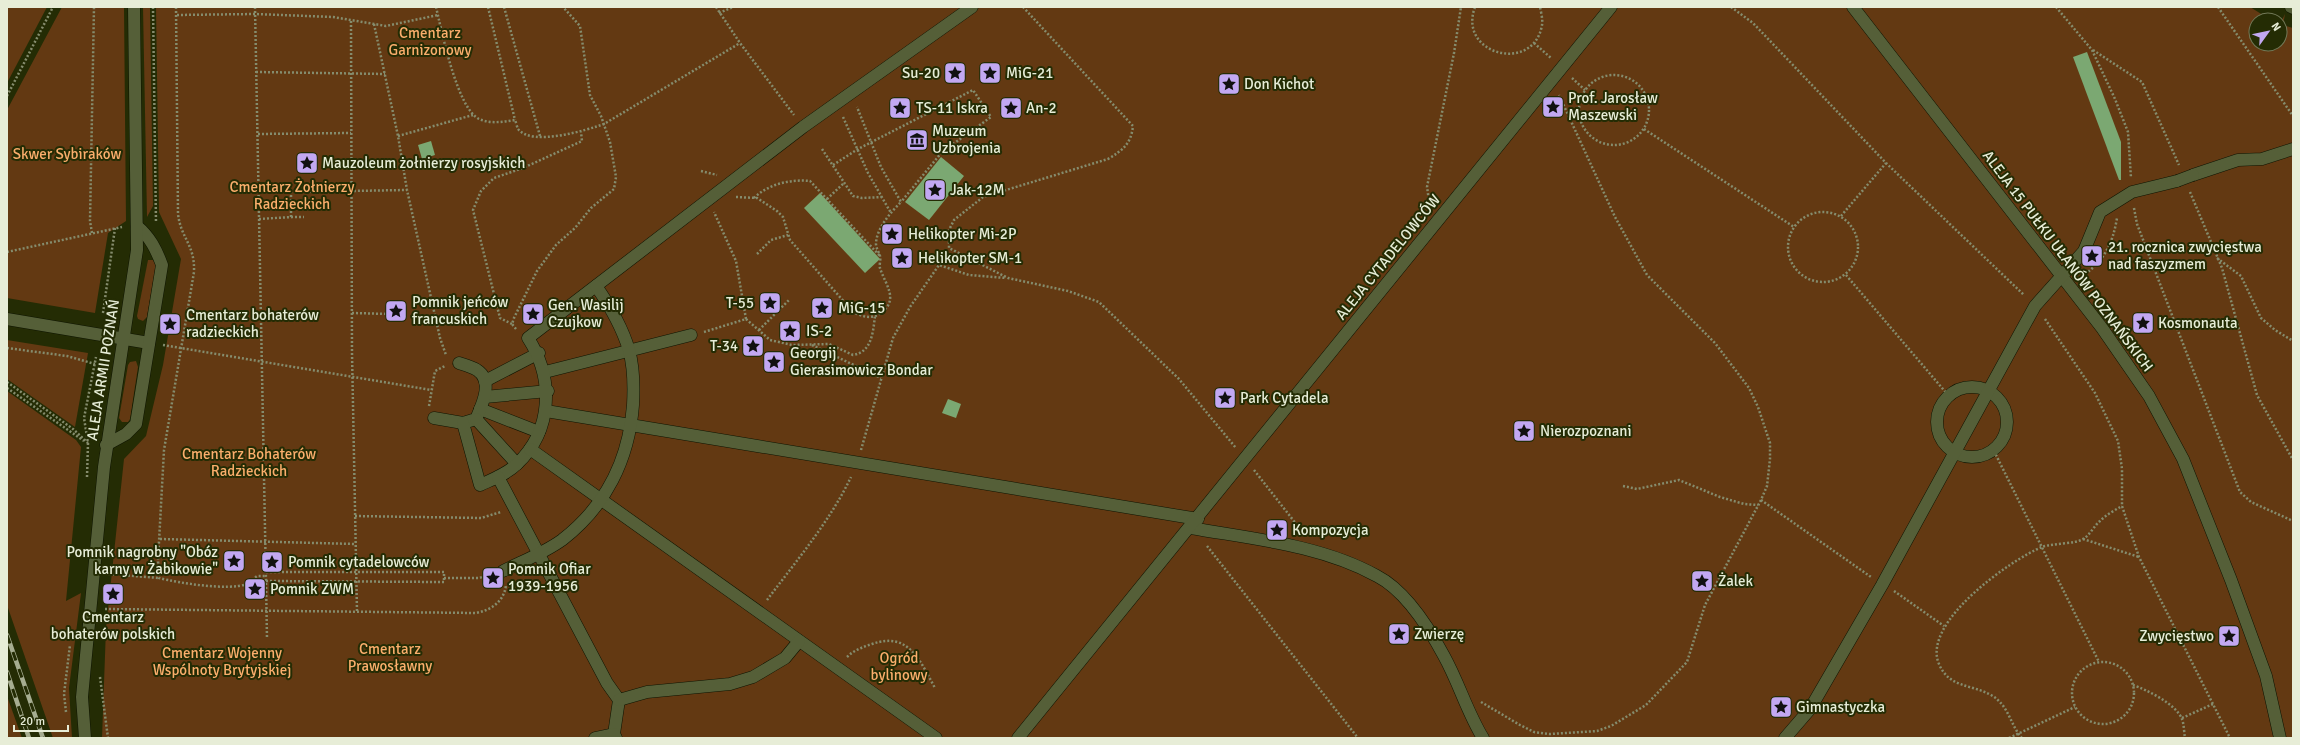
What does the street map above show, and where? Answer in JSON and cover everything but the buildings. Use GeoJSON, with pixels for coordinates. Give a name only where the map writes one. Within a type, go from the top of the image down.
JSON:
{"type":"FeatureCollection","features":[{"type":"Feature","properties":{"kind":"street","name":"ALEJA ARMII POZNAŃ"},"geometry":{"type":"LineString","coordinates":[[85,738],[82,698],[106,445],[134,276],[137,226],[134,7]]}},
{"type":"Feature","properties":{"kind":"street"},"geometry":{"type":"LineString","coordinates":[[464,423],[480,485],[498,477],[517,464],[530,449],[539,432],[546,411],[548,391],[545,372],[539,354],[528,338],[804,127],[972,7]]}},
{"type":"Feature","properties":{"kind":"street","name":"ALEJA CYTADELOWCÓW"},"geometry":{"type":"LineString","coordinates":[[1018,738],[1194,523],[1438,219],[1611,7]]}},
{"type":"Feature","properties":{"kind":"street","name":"ALEJA 15 PUŁKU UŁANÓW POZNAŃSKICH"},"geometry":{"type":"LineString","coordinates":[[1853,7],[2102,328],[2149,396],[2182,458],[2231,580],[2266,676],[2280,738]]}},
{"type":"Feature","properties":{"kind":"street"},"geometry":{"type":"LineString","coordinates":[[1786,738],[1810,709],[1882,585],[1990,391],[2035,306],[2084,251],[2100,212],[2132,192],[2238,160],[2262,159],[2293,149]]}},
{"type":"Feature","properties":{"kind":"street"},"geometry":{"type":"LineString","coordinates":[[106,445],[126,434],[136,424],[162,265],[156,249],[146,234],[137,226]]}},
{"type":"Feature","properties":{"kind":"street"},"geometry":{"type":"LineString","coordinates":[[503,571],[540,553],[561,540],[580,524],[601,500],[616,475],[625,452],[632,424],[633,374],[629,352],[609,305],[596,286]]}},
{"type":"Feature","properties":{"kind":"street"},"geometry":{"type":"LineString","coordinates":[[7,319],[149,343]]}},
{"type":"Feature","properties":{"kind":"street"},"geometry":{"type":"LineString","coordinates":[[545,372],[697,334]]}},
{"type":"Feature","properties":{"kind":"street"},"geometry":{"type":"LineString","coordinates":[[485,381],[539,354]]}},
{"type":"Feature","properties":{"kind":"street"},"geometry":{"type":"LineString","coordinates":[[434,418],[464,423],[478,414],[485,397],[485,381],[478,370],[453,362]]}},
{"type":"Feature","properties":{"kind":"street"},"geometry":{"type":"LineString","coordinates":[[1976,387],[1990,391],[2002,403],[2008,420],[2005,437],[1994,451],[1975,459],[1955,454],[1942,443],[1936,426],[1939,409],[1948,395],[1961,388],[1976,387]]}},
{"type":"Feature","properties":{"kind":"street"},"geometry":{"type":"LineString","coordinates":[[485,397],[548,391]]}},
{"type":"Feature","properties":{"kind":"street"},"geometry":{"type":"LineString","coordinates":[[546,411],[632,424],[1194,523],[1318,551],[1378,576],[1394,589],[1413,608],[1444,656],[1483,738]]}},
{"type":"Feature","properties":{"kind":"street"},"geometry":{"type":"LineString","coordinates":[[478,414],[539,432]]}},
{"type":"Feature","properties":{"kind":"street"},"geometry":{"type":"LineString","coordinates":[[478,414],[517,464]]}},
{"type":"Feature","properties":{"kind":"street"},"geometry":{"type":"LineString","coordinates":[[530,449],[936,738]]}},
{"type":"Feature","properties":{"kind":"street"},"geometry":{"type":"LineString","coordinates":[[498,477],[540,553],[607,683],[619,700],[615,736],[595,738]]}},
{"type":"Feature","properties":{"kind":"street"},"geometry":{"type":"LineString","coordinates":[[619,700],[647,692],[730,684],[753,677],[785,658],[799,640]]}},
{"type":"Feature","properties":{"kind":"path"},"geometry":{"type":"LineString","coordinates":[[7,96],[53,7]]}},
{"type":"Feature","properties":{"kind":"path"},"geometry":{"type":"LineString","coordinates":[[92,233],[90,221],[94,7]]}},
{"type":"Feature","properties":{"kind":"path"},"geometry":{"type":"LineString","coordinates":[[153,7],[156,224]]}},
{"type":"Feature","properties":{"kind":"path"},"geometry":{"type":"LineString","coordinates":[[159,578],[158,560],[164,450],[194,272],[194,258],[190,245],[179,226],[178,214],[176,7]]}},
{"type":"Feature","properties":{"kind":"path"},"geometry":{"type":"LineString","coordinates":[[255,7],[263,362],[267,638]]}},
{"type":"Feature","properties":{"kind":"path"},"geometry":{"type":"LineString","coordinates":[[436,7],[461,98],[468,111],[487,122],[515,120]]}},
{"type":"Feature","properties":{"kind":"path"},"geometry":{"type":"LineString","coordinates":[[488,7],[515,120],[518,129],[524,134],[540,136],[581,132],[604,124],[740,43]]}},
{"type":"Feature","properties":{"kind":"path"},"geometry":{"type":"LineString","coordinates":[[504,7],[540,136]]}},
{"type":"Feature","properties":{"kind":"path"},"geometry":{"type":"LineString","coordinates":[[512,324],[517,308],[536,271],[556,245],[575,228],[591,208],[614,189],[616,178],[615,163],[604,124],[590,95],[580,26],[563,7]]}},
{"type":"Feature","properties":{"kind":"path"},"geometry":{"type":"LineString","coordinates":[[716,7],[740,43],[804,127]]}},
{"type":"Feature","properties":{"kind":"path"},"geometry":{"type":"LineString","coordinates":[[719,13],[733,7]]}},
{"type":"Feature","properties":{"kind":"path"},"geometry":{"type":"LineString","coordinates":[[1008,278],[949,248],[949,230],[954,220],[983,198],[1108,159],[1125,149],[1132,136],[1133,126],[1022,7]]}},
{"type":"Feature","properties":{"kind":"path"},"geometry":{"type":"LineString","coordinates":[[1438,219],[1432,214],[1426,187],[1454,53],[1461,7]]}},
{"type":"Feature","properties":{"kind":"path"},"geometry":{"type":"LineString","coordinates":[[1475,7],[1472,15],[1474,33],[1485,47],[1502,55],[1519,53],[1534,43],[1542,26],[1540,7]]}},
{"type":"Feature","properties":{"kind":"path"},"geometry":{"type":"LineString","coordinates":[[1732,7],[1753,23],[1886,163],[2035,306],[2070,353],[2095,392],[2118,441],[2122,469],[2122,506],[2139,557],[2230,738]]}},
{"type":"Feature","properties":{"kind":"path"},"geometry":{"type":"LineString","coordinates":[[2056,7],[2092,50],[2116,99],[2128,132],[2132,192],[2137,224],[2240,492],[2251,502],[2293,521]]}},
{"type":"Feature","properties":{"kind":"path"},"geometry":{"type":"LineString","coordinates":[[2218,7],[2293,116]]}},
{"type":"Feature","properties":{"kind":"path"},"geometry":{"type":"LineString","coordinates":[[177,15],[255,14],[333,17],[386,26],[438,15]]}},
{"type":"Feature","properties":{"kind":"path"},"geometry":{"type":"LineString","coordinates":[[351,21],[352,313],[356,612]]}},
{"type":"Feature","properties":{"kind":"path"},"geometry":{"type":"LineString","coordinates":[[374,24],[398,136],[407,190],[440,338],[453,362]]}},
{"type":"Feature","properties":{"kind":"path"},"geometry":{"type":"LineString","coordinates":[[2092,50],[2142,82],[2171,143],[2184,176]]}},
{"type":"Feature","properties":{"kind":"path"},"geometry":{"type":"LineString","coordinates":[[256,72],[385,74]]}},
{"type":"Feature","properties":{"kind":"path"},"geometry":{"type":"LineString","coordinates":[[1616,75],[1633,81],[1645,94],[1649,112],[1644,129],[1632,141],[1616,146],[1600,142],[1589,135],[1582,125],[1579,104],[1585,90],[1599,78],[1616,75]]}},
{"type":"Feature","properties":{"kind":"path"},"geometry":{"type":"LineString","coordinates":[[1464,700],[1485,703],[1534,732],[1549,734],[1597,730],[1625,720],[1646,705],[1687,662],[1705,605],[1767,486],[1770,443],[1758,407],[1749,388],[1715,343],[1647,275],[1615,217],[1552,80]]}},
{"type":"Feature","properties":{"kind":"path"},"geometry":{"type":"LineString","coordinates":[[741,198],[754,198],[763,201],[778,211],[783,217],[790,240],[853,312],[864,317],[875,316],[886,309],[891,298],[887,281],[880,267],[880,257],[876,244],[886,219],[942,152],[991,117],[973,90],[871,142],[833,165]]}},
{"type":"Feature","properties":{"kind":"path"},"geometry":{"type":"LineString","coordinates":[[852,93],[881,167],[901,202]]}},
{"type":"Feature","properties":{"kind":"path"},"geometry":{"type":"LineString","coordinates":[[398,136],[474,115]]}},
{"type":"Feature","properties":{"kind":"path"},"geometry":{"type":"LineString","coordinates":[[842,116],[891,213]]}},
{"type":"Feature","properties":{"kind":"path"},"geometry":{"type":"LineString","coordinates":[[1575,129],[1582,125]]}},
{"type":"Feature","properties":{"kind":"path"},"geometry":{"type":"LineString","coordinates":[[1644,129],[1794,227]]}},
{"type":"Feature","properties":{"kind":"path"},"geometry":{"type":"LineString","coordinates":[[528,338],[513,328],[512,324],[500,318],[473,210],[481,191],[494,178],[523,168],[582,141],[581,132]]}},
{"type":"Feature","properties":{"kind":"path"},"geometry":{"type":"LineString","coordinates":[[258,134],[351,133]]}},
{"type":"Feature","properties":{"kind":"path"},"geometry":{"type":"LineString","coordinates":[[822,149],[853,196],[862,198],[882,197]]}},
{"type":"Feature","properties":{"kind":"path"},"geometry":{"type":"LineString","coordinates":[[1841,216],[1886,163]]}},
{"type":"Feature","properties":{"kind":"path"},"geometry":{"type":"LineString","coordinates":[[754,198],[761,191],[771,186],[801,180],[810,181],[880,257]]}},
{"type":"Feature","properties":{"kind":"path"},"geometry":{"type":"LineString","coordinates":[[827,199],[844,183]]}},
{"type":"Feature","properties":{"kind":"path"},"geometry":{"type":"LineString","coordinates":[[2188,187],[2222,268],[2257,395],[2293,460]]}},
{"type":"Feature","properties":{"kind":"path"},"geometry":{"type":"LineString","coordinates":[[291,217],[291,192],[407,190]]}},
{"type":"Feature","properties":{"kind":"path"},"geometry":{"type":"LineString","coordinates":[[707,201],[715,213],[736,261],[746,319],[770,340],[792,345],[829,344],[848,354],[857,354],[863,350],[872,338],[875,316]]}},
{"type":"Feature","properties":{"kind":"path"},"geometry":{"type":"LineString","coordinates":[[1824,212],[1841,216],[1853,228],[1859,244],[1856,261],[1846,275],[1831,282],[1814,281],[1799,273],[1790,259],[1788,243],[1794,227],[1807,216],[1818,213],[1824,212]]}},
{"type":"Feature","properties":{"kind":"path"},"geometry":{"type":"LineString","coordinates":[[260,219],[304,217]]}},
{"type":"Feature","properties":{"kind":"path"},"geometry":{"type":"LineString","coordinates":[[7,252],[115,228],[103,313]]}},
{"type":"Feature","properties":{"kind":"path"},"geometry":{"type":"LineString","coordinates":[[757,254],[771,240],[788,235]]}},
{"type":"Feature","properties":{"kind":"path"},"geometry":{"type":"LineString","coordinates":[[2216,256],[2241,276],[2261,318],[2275,330],[2293,340]]}},
{"type":"Feature","properties":{"kind":"path"},"geometry":{"type":"LineString","coordinates":[[758,612],[820,529],[843,493],[857,463],[893,338],[910,306],[939,265],[969,275],[1008,278],[1068,291],[1099,302],[1179,379],[1318,551]]}},
{"type":"Feature","properties":{"kind":"path"},"geometry":{"type":"LineString","coordinates":[[1846,275],[1948,395]]}},
{"type":"Feature","properties":{"kind":"path"},"geometry":{"type":"LineString","coordinates":[[759,330],[789,300]]}},
{"type":"Feature","properties":{"kind":"path"},"geometry":{"type":"LineString","coordinates":[[352,313],[390,314]]}},
{"type":"Feature","properties":{"kind":"path"},"geometry":{"type":"LineString","coordinates":[[697,334],[746,319]]}},
{"type":"Feature","properties":{"kind":"path"},"geometry":{"type":"LineString","coordinates":[[162,345],[431,390]]}},
{"type":"Feature","properties":{"kind":"path"},"geometry":{"type":"LineString","coordinates":[[811,345],[881,378]]}},
{"type":"Feature","properties":{"kind":"path"},"geometry":{"type":"LineString","coordinates":[[7,348],[67,356],[95,364]]}},
{"type":"Feature","properties":{"kind":"path"},"geometry":{"type":"LineString","coordinates":[[86,473],[88,443],[84,418],[96,357]]}},
{"type":"Feature","properties":{"kind":"path"},"geometry":{"type":"LineString","coordinates":[[429,403],[434,371],[443,366]]}},
{"type":"Feature","properties":{"kind":"path"},"geometry":{"type":"LineString","coordinates":[[7,382],[73,429],[88,443]]}},
{"type":"Feature","properties":{"kind":"path"},"geometry":{"type":"LineString","coordinates":[[7,388],[71,434],[88,443]]}},
{"type":"Feature","properties":{"kind":"path"},"geometry":{"type":"LineString","coordinates":[[1994,451],[2099,662]]}},
{"type":"Feature","properties":{"kind":"path"},"geometry":{"type":"LineString","coordinates":[[1623,486],[1638,489],[1679,480],[1720,497],[1744,504],[1758,505]]}},
{"type":"Feature","properties":{"kind":"path"},"geometry":{"type":"LineString","coordinates":[[1761,500],[1882,585],[1895,591],[1944,626]]}},
{"type":"Feature","properties":{"kind":"path"},"geometry":{"type":"LineString","coordinates":[[2083,539],[2101,519],[2122,506]]}},
{"type":"Feature","properties":{"kind":"path"},"geometry":{"type":"LineString","coordinates":[[355,516],[481,518],[515,508]]}},
{"type":"Feature","properties":{"kind":"path"},"geometry":{"type":"LineString","coordinates":[[1194,523],[1221,562],[1358,738]]}},
{"type":"Feature","properties":{"kind":"path"},"geometry":{"type":"LineString","coordinates":[[160,539],[356,544]]}},
{"type":"Feature","properties":{"kind":"path"},"geometry":{"type":"LineString","coordinates":[[2022,738],[2018,734],[2007,709],[1991,695],[1958,685],[1946,677],[1938,663],[1937,647],[1944,626],[1980,587],[2007,566],[2042,547],[2083,539],[2139,557]]}},
{"type":"Feature","properties":{"kind":"path"},"geometry":{"type":"LineString","coordinates":[[105,609],[267,612],[476,613],[486,611],[501,600],[505,591],[506,580],[503,571]]}},
{"type":"Feature","properties":{"kind":"path"},"geometry":{"type":"LineString","coordinates":[[266,572],[444,572],[444,582],[266,581]]}},
{"type":"Feature","properties":{"kind":"path"},"geometry":{"type":"LineString","coordinates":[[108,574],[159,578],[188,585],[241,585],[251,582],[257,576],[266,576]]}},
{"type":"Feature","properties":{"kind":"path"},"geometry":{"type":"LineString","coordinates":[[444,578],[479,578]]}},
{"type":"Feature","properties":{"kind":"path"},"geometry":{"type":"LineString","coordinates":[[837,667],[849,655],[860,648],[886,641],[899,642],[909,647],[918,657],[935,688]]}},
{"type":"Feature","properties":{"kind":"path"},"geometry":{"type":"LineString","coordinates":[[2099,662],[2114,664],[2120,668],[2130,678],[2132,685],[2134,692],[2131,707],[2126,714],[2114,722],[2107,724],[2092,722],[2085,719],[2075,707],[2072,693],[2075,678],[2085,668],[2099,662]]}},
{"type":"Feature","properties":{"kind":"path"},"geometry":{"type":"LineString","coordinates":[[2132,685],[2151,692],[2174,709],[2182,718],[2185,738]]}},
{"type":"Feature","properties":{"kind":"path"},"geometry":{"type":"LineString","coordinates":[[2182,718],[2213,704]]}},
{"type":"Feature","properties":{"kind":"path"},"geometry":{"type":"LineString","coordinates":[[2009,738],[2075,707]]}},
{"type":"Feature","properties":{"kind":"green space"},"geometry":{"type":"Polygon","coordinates":[[[7,7],[47,7],[7,83],[7,7]]]}},
{"type":"Feature","properties":{"kind":"green space","name":"Skwer Sybiraków"},"geometry":{"type":"Polygon","coordinates":[[[62,7],[124,7],[126,221],[108,233],[95,313],[7,298],[7,110],[62,7]]]}},
{"type":"Feature","properties":{"kind":"green space"},"geometry":{"type":"Polygon","coordinates":[[[143,7],[150,7],[153,206],[147,217],[143,7]]]}},
{"type":"Feature","properties":{"kind":"green space","name":"Park Cytadela"},"geometry":{"type":"Polygon","coordinates":[[[156,7],[2250,7],[2258,12],[2248,12],[2248,52],[2288,52],[2288,26],[2293,28],[2293,738],[102,738],[106,628],[124,459],[146,436],[163,365],[181,259],[159,212],[156,7]]]}},
{"type":"Feature","properties":{"kind":"green space"},"geometry":{"type":"Polygon","coordinates":[[[148,260],[153,260],[156,265],[147,317],[143,321],[138,319],[137,316],[148,260]]]}},
{"type":"Feature","properties":{"kind":"green space"},"geometry":{"type":"Polygon","coordinates":[[[7,340],[88,353],[75,427],[7,379],[7,340]]]}},
{"type":"Feature","properties":{"kind":"green space"},"geometry":{"type":"Polygon","coordinates":[[[136,361],[138,367],[130,419],[128,422],[122,422],[119,418],[128,365],[130,362],[136,361]]]}},
{"type":"Feature","properties":{"kind":"green space"},"geometry":{"type":"Polygon","coordinates":[[[7,391],[76,440],[81,447],[66,601],[81,593],[69,688],[72,738],[53,738],[7,605],[7,391]]]}},
{"type":"Feature","properties":{"kind":"green space"},"geometry":{"type":"Polygon","coordinates":[[[7,696],[22,738],[7,738],[7,696]]]}},
{"type":"Feature","properties":{"kind":"railway"},"geometry":{"type":"LineString","coordinates":[[7,635],[43,738]]}},
{"type":"Feature","properties":{"kind":"railway"},"geometry":{"type":"LineString","coordinates":[[7,672],[29,738]]}},
{"type":"Feature","properties":{"kind":"place","name":"Su-20"},"geometry":{"type":"Point","coordinates":[955,73]}},
{"type":"Feature","properties":{"kind":"place","name":"MiG-21"},"geometry":{"type":"Point","coordinates":[990,73]}},
{"type":"Feature","properties":{"kind":"place","name":"Don Kichot"},"geometry":{"type":"Point","coordinates":[1229,84]}},
{"type":"Feature","properties":{"kind":"place","name":"Prof. Jarosław Maszewski"},"geometry":{"type":"Point","coordinates":[1553,107]}},
{"type":"Feature","properties":{"kind":"place","name":"TS-11 Iskra"},"geometry":{"type":"Point","coordinates":[900,108]}},
{"type":"Feature","properties":{"kind":"place","name":"An-2"},"geometry":{"type":"Point","coordinates":[1011,108]}},
{"type":"Feature","properties":{"kind":"place","name":"Muzeum Uzbrojenia"},"geometry":{"type":"Point","coordinates":[917,140]}},
{"type":"Feature","properties":{"kind":"place","name":"Mauzoleum żołnierzy rosyjskich"},"geometry":{"type":"Point","coordinates":[307,163]}},
{"type":"Feature","properties":{"kind":"place","name":"Jak-12M"},"geometry":{"type":"Point","coordinates":[935,190]}},
{"type":"Feature","properties":{"kind":"place","name":"Helikopter Mi-2P"},"geometry":{"type":"Point","coordinates":[892,234]}},
{"type":"Feature","properties":{"kind":"place","name":"21. rocznica zwycięstwa nad faszyzmem"},"geometry":{"type":"Point","coordinates":[2092,256]}},
{"type":"Feature","properties":{"kind":"place","name":"Helikopter SM-1"},"geometry":{"type":"Point","coordinates":[902,258]}},
{"type":"Feature","properties":{"kind":"place","name":"T-55"},"geometry":{"type":"Point","coordinates":[770,303]}},
{"type":"Feature","properties":{"kind":"place","name":"MiG-15"},"geometry":{"type":"Point","coordinates":[822,308]}},
{"type":"Feature","properties":{"kind":"place","name":"Pomnik jeńców francuskich"},"geometry":{"type":"Point","coordinates":[396,311]}},
{"type":"Feature","properties":{"kind":"place","name":"Gen. Wasilij Czujkow"},"geometry":{"type":"Point","coordinates":[533,314]}},
{"type":"Feature","properties":{"kind":"place","name":"Kosmonauta"},"geometry":{"type":"Point","coordinates":[2143,323]}},
{"type":"Feature","properties":{"kind":"place","name":"Cmentarz bohaterów radzieckich"},"geometry":{"type":"Point","coordinates":[170,324]}},
{"type":"Feature","properties":{"kind":"place","name":"IS-2"},"geometry":{"type":"Point","coordinates":[790,331]}},
{"type":"Feature","properties":{"kind":"place","name":"T-34"},"geometry":{"type":"Point","coordinates":[753,346]}},
{"type":"Feature","properties":{"kind":"place","name":"Georgij Gierasimowicz Bondar"},"geometry":{"type":"Point","coordinates":[774,362]}},
{"type":"Feature","properties":{"kind":"place","name":"Park Cytadela"},"geometry":{"type":"Point","coordinates":[1225,398]}},
{"type":"Feature","properties":{"kind":"place","name":"Nierozpoznani"},"geometry":{"type":"Point","coordinates":[1524,431]}},
{"type":"Feature","properties":{"kind":"place","name":"Kompozycja"},"geometry":{"type":"Point","coordinates":[1277,530]}},
{"type":"Feature","properties":{"kind":"place","name":"Pomnik nagrobny \"Obóz karny w Żabikowie\""},"geometry":{"type":"Point","coordinates":[234,561]}},
{"type":"Feature","properties":{"kind":"place","name":"Pomnik cytadelowców"},"geometry":{"type":"Point","coordinates":[272,562]}},
{"type":"Feature","properties":{"kind":"place","name":"Pomnik Ofiar 1939-1956"},"geometry":{"type":"Point","coordinates":[493,578]}},
{"type":"Feature","properties":{"kind":"place","name":"Żalek"},"geometry":{"type":"Point","coordinates":[1702,581]}},
{"type":"Feature","properties":{"kind":"place","name":"Pomnik ZWM"},"geometry":{"type":"Point","coordinates":[255,589]}},
{"type":"Feature","properties":{"kind":"place","name":"Cmentarz bohaterów polskich"},"geometry":{"type":"Point","coordinates":[113,594]}},
{"type":"Feature","properties":{"kind":"place","name":"Zwierzę"},"geometry":{"type":"Point","coordinates":[1399,634]}},
{"type":"Feature","properties":{"kind":"place","name":"Zwycięstwo"},"geometry":{"type":"Point","coordinates":[2229,636]}},
{"type":"Feature","properties":{"kind":"place","name":"Gimnastyczka"},"geometry":{"type":"Point","coordinates":[1781,707]}},
{"type":"Feature","properties":{"kind":"park label","name":"Cmentarz Garnizonowy"},"geometry":{"type":"Point","coordinates":[430,42]}},
{"type":"Feature","properties":{"kind":"park label","name":"Cmentarz Żołnierzy Radzieckich"},"geometry":{"type":"Point","coordinates":[292,196]}},
{"type":"Feature","properties":{"kind":"park label","name":"Cmentarz Bohaterów Radzieckich"},"geometry":{"type":"Point","coordinates":[249,462]}},
{"type":"Feature","properties":{"kind":"park label","name":"Cmentarz Prawosławny"},"geometry":{"type":"Point","coordinates":[390,658]}},
{"type":"Feature","properties":{"kind":"park label","name":"Cmentarz Wojenny Wspólnoty Brytyjskiej"},"geometry":{"type":"Point","coordinates":[222,662]}},
{"type":"Feature","properties":{"kind":"park label","name":"Ogród bylinowy"},"geometry":{"type":"Point","coordinates":[899,666]}}]}
